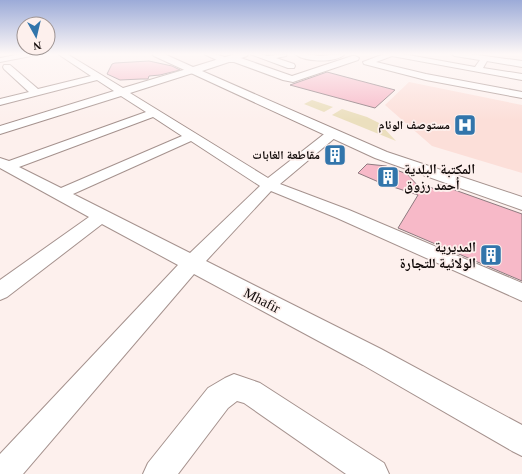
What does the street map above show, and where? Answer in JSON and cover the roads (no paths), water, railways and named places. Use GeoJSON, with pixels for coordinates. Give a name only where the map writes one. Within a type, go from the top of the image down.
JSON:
{"type":"FeatureCollection","features":[{"type":"Feature","properties":{"kind":"street"},"geometry":{"type":"LineString","coordinates":[[17,76],[36,93]]}},
{"type":"Feature","properties":{"kind":"street"},"geometry":{"type":"LineString","coordinates":[[0,130],[123,92],[166,76]]}},
{"type":"Feature","properties":{"kind":"street"},"geometry":{"type":"LineString","coordinates":[[225,76],[332,134],[381,155],[522,204]]}},
{"type":"Feature","properties":{"kind":"street"},"geometry":{"type":"LineString","coordinates":[[230,76],[347,129],[387,145],[486,180],[522,190]]}},
{"type":"Feature","properties":{"kind":"street"},"geometry":{"type":"LineString","coordinates":[[281,76],[293,79],[302,76]]}},
{"type":"Feature","properties":{"kind":"street"},"geometry":{"type":"LineString","coordinates":[[426,76],[522,95]]}},
{"type":"Feature","properties":{"kind":"street"},"geometry":{"type":"LineString","coordinates":[[0,102],[99,77],[269,185],[343,214],[522,292]]}},
{"type":"Feature","properties":{"kind":"street"},"geometry":{"type":"LineString","coordinates":[[4,164],[155,112]]}},
{"type":"Feature","properties":{"kind":"street"},"geometry":{"type":"LineString","coordinates":[[3,474],[192,263],[269,185],[332,134]]}},
{"type":"Feature","properties":{"kind":"street"},"geometry":{"type":"LineString","coordinates":[[60,194],[192,136]]}},
{"type":"Feature","properties":{"kind":"street","name":"Mhafir"},"geometry":{"type":"LineString","coordinates":[[4,164],[101,216],[372,356],[522,441]]}},
{"type":"Feature","properties":{"kind":"street"},"geometry":{"type":"LineString","coordinates":[[0,291],[101,216]]}},
{"type":"Feature","properties":{"kind":"street"},"geometry":{"type":"LineString","coordinates":[[159,474],[218,398],[234,387],[251,392],[373,474]]}},
{"type":"Feature","properties":{"kind":"place","name":"مستوصف الوئام"},"geometry":{"type":"Point","coordinates":[465,125]}},
{"type":"Feature","properties":{"kind":"place","name":"مقاطعة الغابات"},"geometry":{"type":"Point","coordinates":[335,155]}},
{"type":"Feature","properties":{"kind":"place","name":"المكتبة البلدية أحمد رزوق"},"geometry":{"type":"Point","coordinates":[388,177]}},
{"type":"Feature","properties":{"kind":"place","name":"المديرية الولائية للتجارة"},"geometry":{"type":"Point","coordinates":[491,255]}}]}
